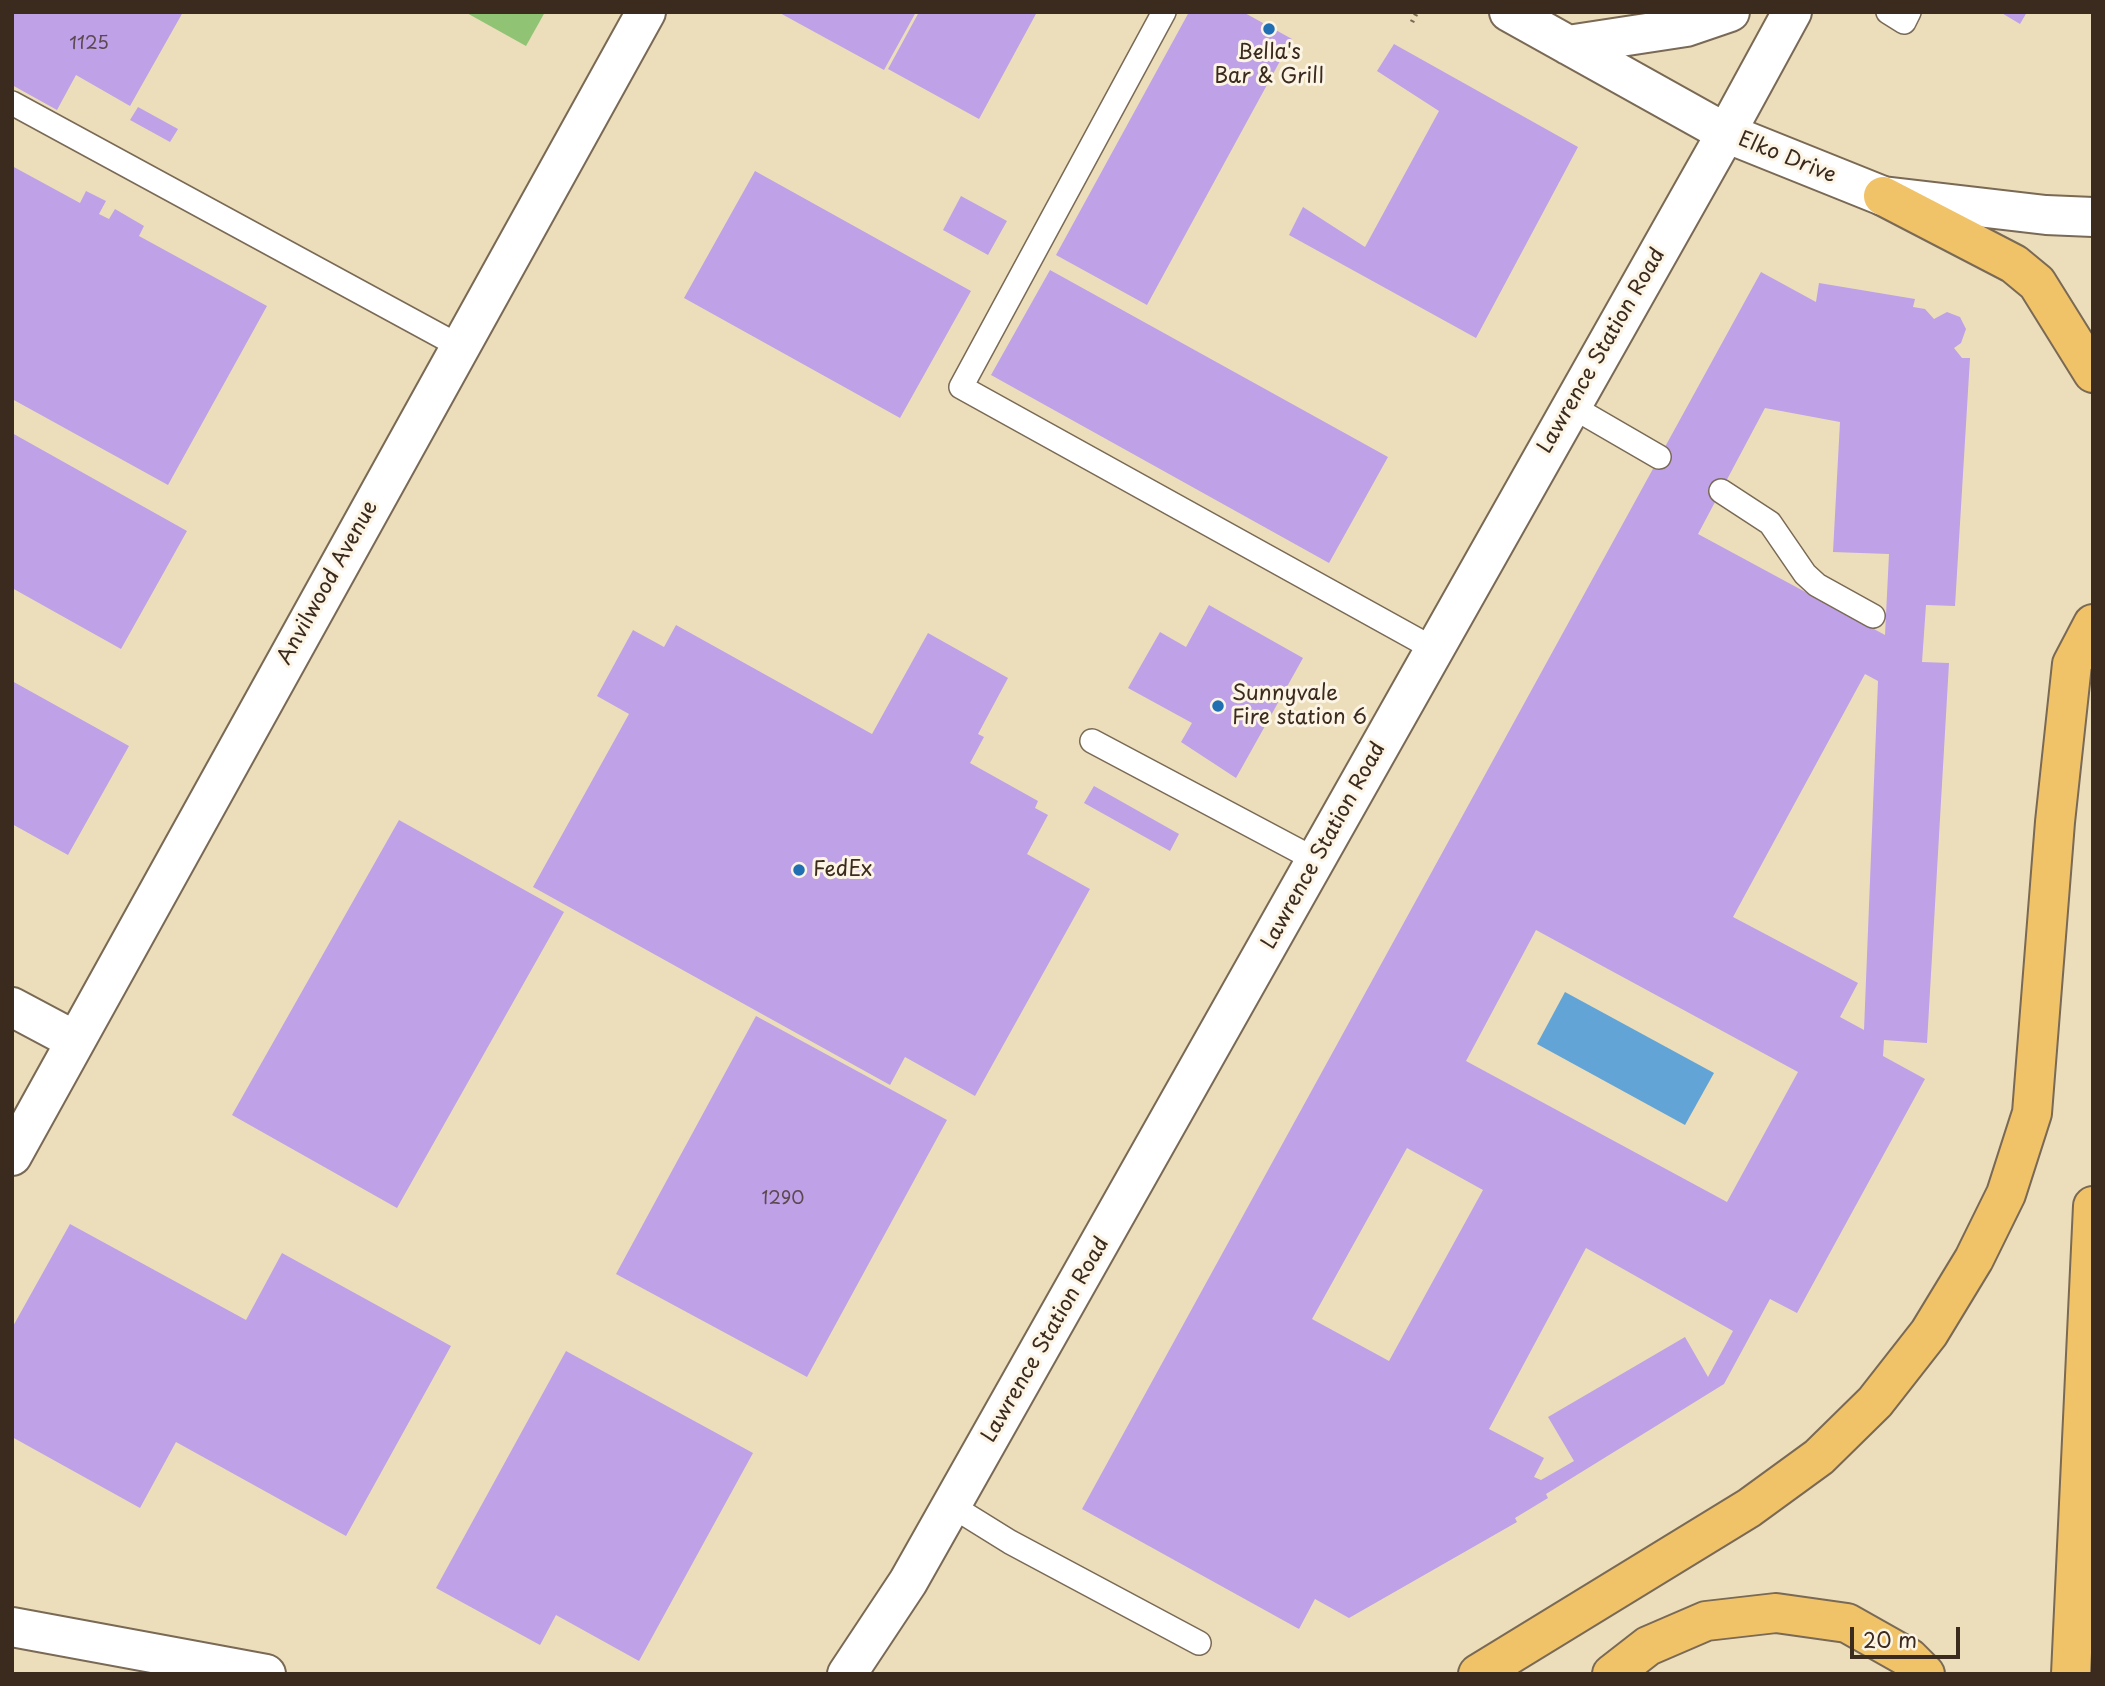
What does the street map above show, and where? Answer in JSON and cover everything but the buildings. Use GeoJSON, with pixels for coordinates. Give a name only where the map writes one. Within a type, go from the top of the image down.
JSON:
{"type":"FeatureCollection","features":[{"type":"Feature","properties":{"kind":"highway"},"geometry":{"type":"LineString","coordinates":[[1883,197],[2014,264],[2038,283],[2093,373]]}},
{"type":"Feature","properties":{"kind":"highway"},"geometry":{"type":"LineString","coordinates":[[1478,1674],[1749,1508],[1819,1457],[1875,1402],[1929,1333],[1974,1259],[2006,1194],[2032,1113],[2055,822],[2072,664],[2093,624]]}},
{"type":"Feature","properties":{"kind":"highway"},"geometry":{"type":"LineString","coordinates":[[2071,1674],[2093,1206]]}},
{"type":"Feature","properties":{"kind":"highway"},"geometry":{"type":"LineString","coordinates":[[1612,1674],[1648,1646],[1706,1621],[1776,1613],[1847,1623],[1909,1658],[1925,1674]]}},
{"type":"Feature","properties":{"kind":"street","name":"Anvilwood Avenue"},"geometry":{"type":"LineString","coordinates":[[12,1156],[646,12]]}},
{"type":"Feature","properties":{"kind":"street","name":"Elko Drive"},"geometry":{"type":"LineString","coordinates":[[1509,12],[1726,133],[1883,197],[2046,215],[2093,217]]}},
{"type":"Feature","properties":{"kind":"street"},"geometry":{"type":"LineString","coordinates":[[1568,45],[1686,27],[1730,12]]}},
{"type":"Feature","properties":{"kind":"street","name":"Lawrence Station Road"},"geometry":{"type":"LineString","coordinates":[[847,1674],[908,1582],[952,1506],[1792,12]]}},
{"type":"Feature","properties":{"kind":"street"},"geometry":{"type":"LineString","coordinates":[[12,1007],[74,1040]]}},
{"type":"Feature","properties":{"kind":"street"},"geometry":{"type":"LineString","coordinates":[[12,1627],[266,1674]]}},
{"type":"Feature","properties":{"kind":"lane"},"geometry":{"type":"LineString","coordinates":[[1164,12],[961,387],[1434,649]]}},
{"type":"Feature","properties":{"kind":"lane"},"geometry":{"type":"LineString","coordinates":[[1888,12],[1905,22],[1909,12]]}},
{"type":"Feature","properties":{"kind":"lane"},"geometry":{"type":"LineString","coordinates":[[12,103],[459,346]]}},
{"type":"Feature","properties":{"kind":"lane"},"geometry":{"type":"LineString","coordinates":[[1571,405],[1659,457]]}},
{"type":"Feature","properties":{"kind":"lane"},"geometry":{"type":"LineString","coordinates":[[1721,491],[1770,523],[1805,574],[1817,585],[1873,616]]}},
{"type":"Feature","properties":{"kind":"lane"},"geometry":{"type":"LineString","coordinates":[[1093,741],[1316,860]]}},
{"type":"Feature","properties":{"kind":"lane"},"geometry":{"type":"LineString","coordinates":[[952,1506],[1010,1542],[1199,1643]]}},
{"type":"Feature","properties":{"kind":"path"},"geometry":{"type":"LineString","coordinates":[[1412,22],[1417,12]]}},
{"type":"Feature","properties":{"kind":"green space"},"geometry":{"type":"Polygon","coordinates":[[[465,12],[545,12],[526,46],[465,12]]]}},
{"type":"Feature","properties":{"kind":"water"},"geometry":{"type":"Polygon","coordinates":[[[1565,992],[1714,1073],[1685,1125],[1537,1044],[1565,992]]]}},
{"type":"Feature","properties":{"kind":"place","name":"Bella's Bar & Grill"},"geometry":{"type":"Point","coordinates":[1269,29]}},
{"type":"Feature","properties":{"kind":"place","name":"Sunnyvale Fire station 6"},"geometry":{"type":"Point","coordinates":[1218,706]}},
{"type":"Feature","properties":{"kind":"place","name":"FedEx"},"geometry":{"type":"Point","coordinates":[799,870]}}]}
